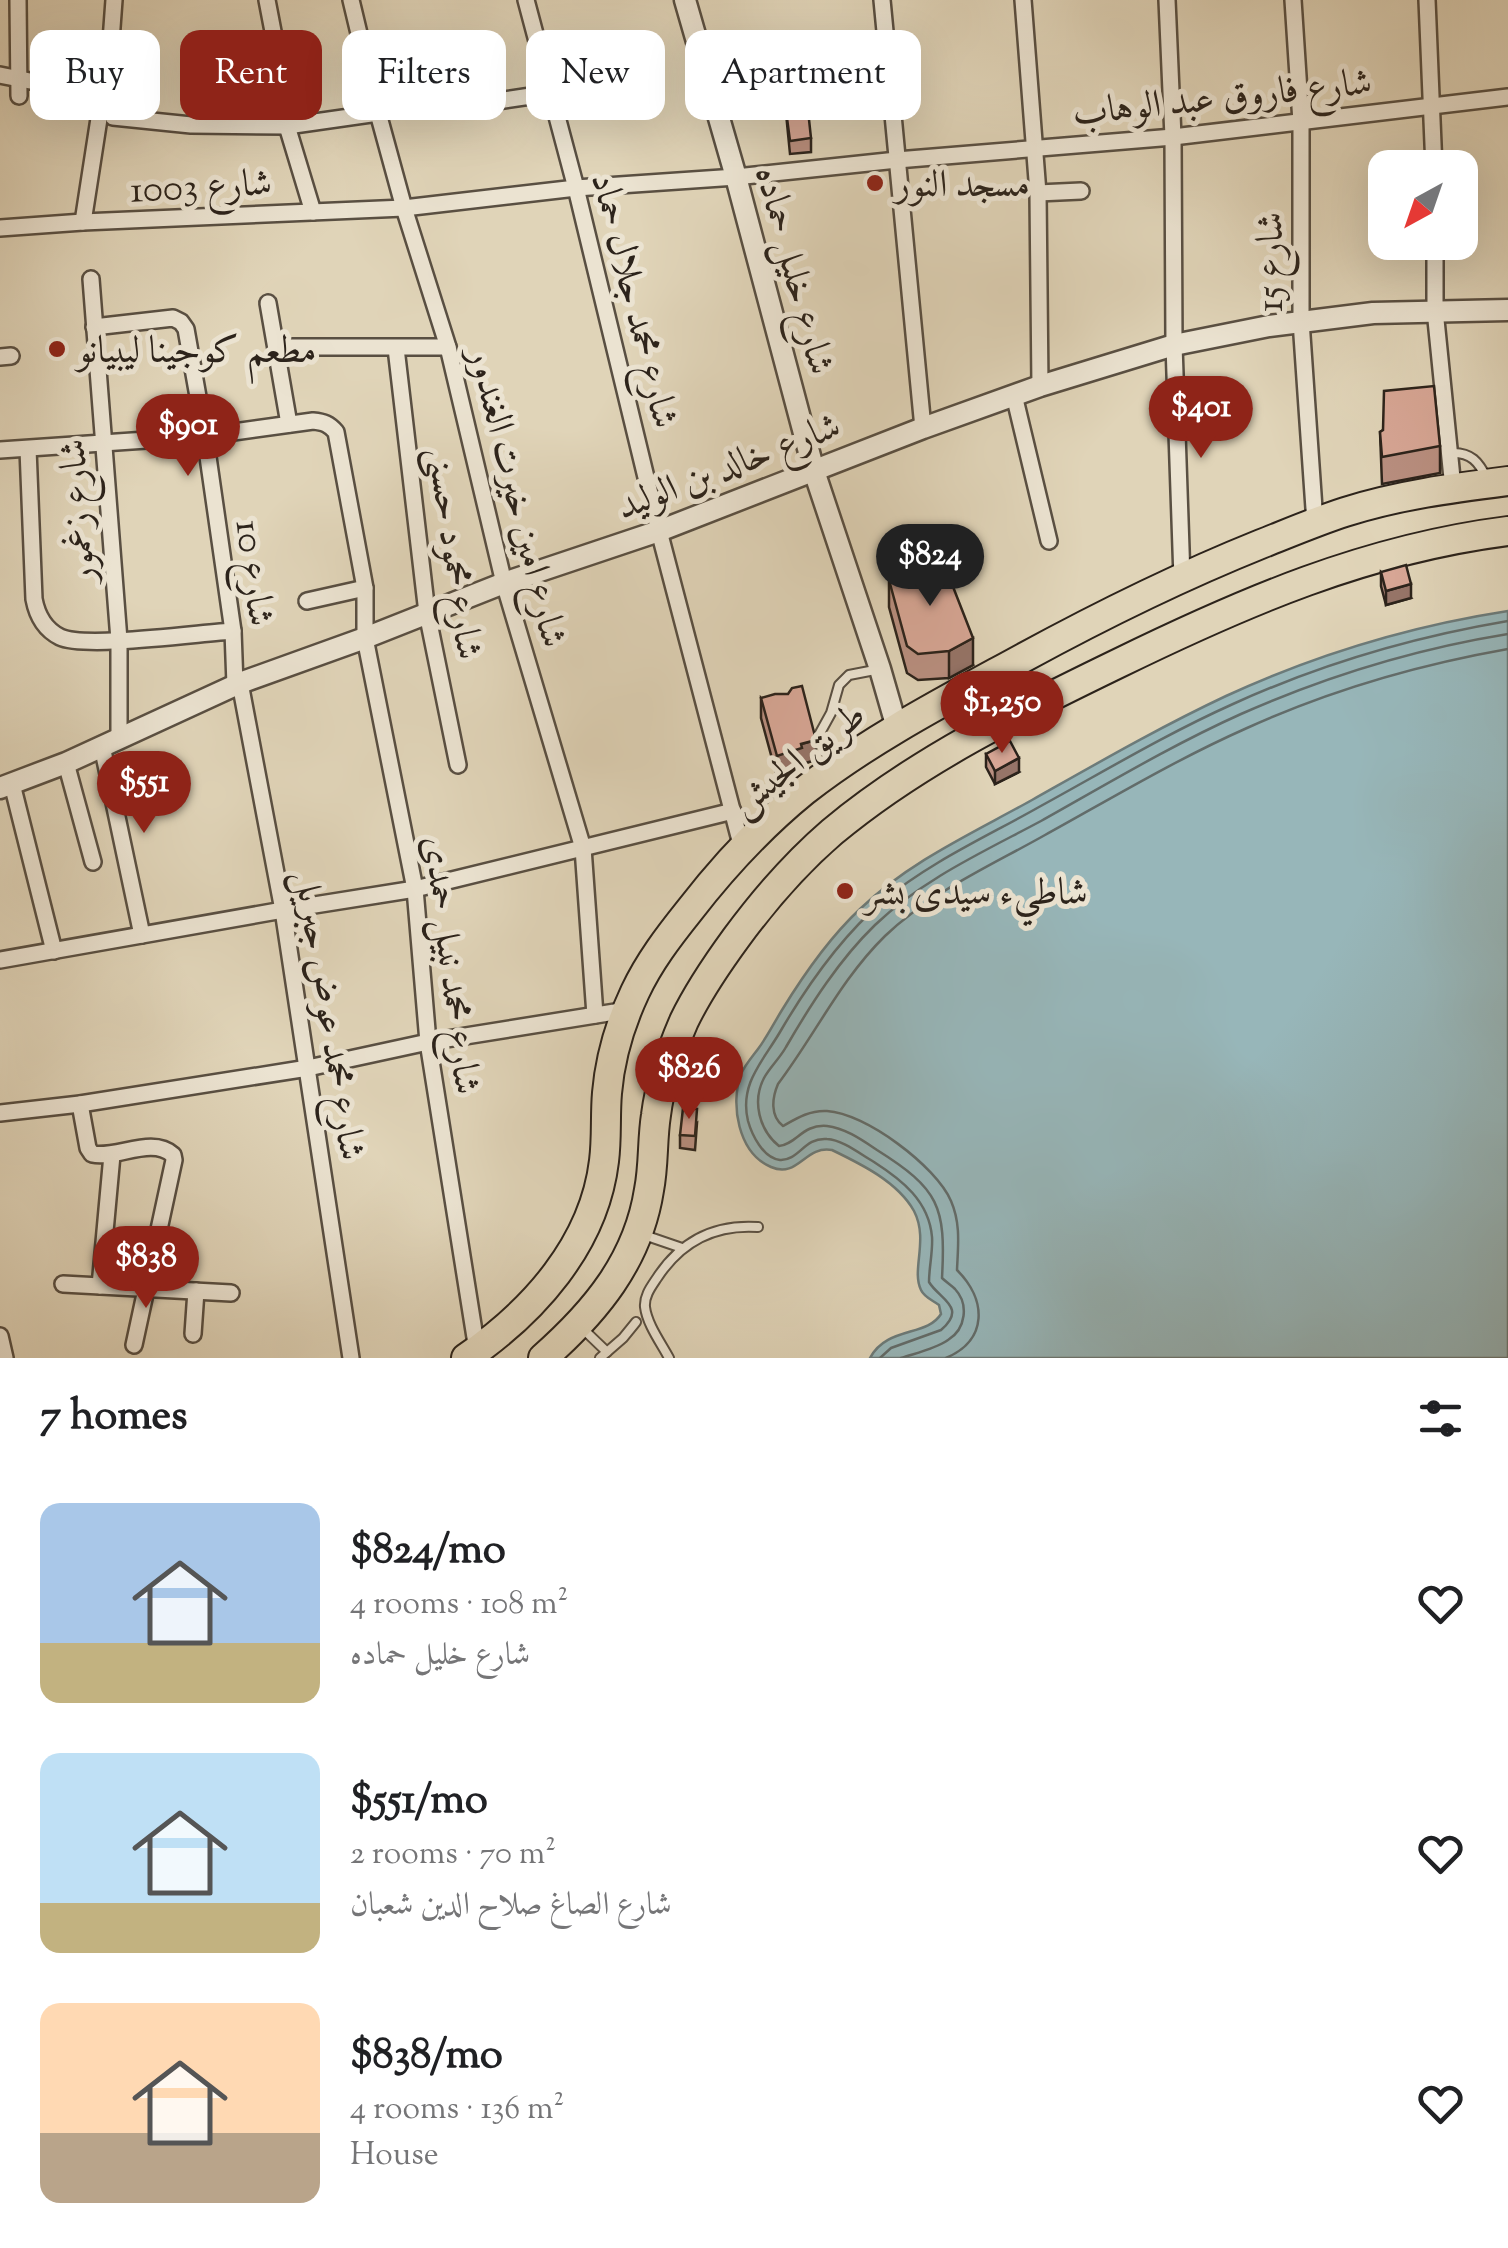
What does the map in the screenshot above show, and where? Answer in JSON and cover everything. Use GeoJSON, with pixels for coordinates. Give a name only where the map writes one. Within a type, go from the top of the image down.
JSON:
{"type":"FeatureCollection","features":[{"type":"Feature","properties":{"kind":"highway","name":"طريق الجيش"},"geometry":{"type":"LineString","coordinates":[[471,1354],[514,1321],[544,1290],[568,1258],[586,1224],[601,1184],[613,1053],[626,1010],[650,964],[742,848],[783,809],[897,728],[1060,638],[1182,578],[1372,504],[1498,482]]}},
{"type":"Feature","properties":{"kind":"highway"},"geometry":{"type":"LineString","coordinates":[[543,1358],[579,1325],[626,1261],[650,1188],[661,1089],[685,1020],[748,922],[831,833],[892,787],[957,746],[1194,626],[1360,562],[1508,531]]}},
{"type":"Feature","properties":{"kind":"street"},"geometry":{"type":"LineString","coordinates":[[18,0],[24,80],[19,96]]}},
{"type":"Feature","properties":{"kind":"street"},"geometry":{"type":"LineString","coordinates":[[82,222],[114,0]]}},
{"type":"Feature","properties":{"kind":"street"},"geometry":{"type":"LineString","coordinates":[[267,0],[273,30]]}},
{"type":"Feature","properties":{"kind":"street","name":"شارع امين خيرت الغندور"},"geometry":{"type":"LineString","coordinates":[[352,0],[359,30]]}},
{"type":"Feature","properties":{"kind":"street","name":"شارع محمد جلال حماد"},"geometry":{"type":"LineString","coordinates":[[526,0],[534,30]]}},
{"type":"Feature","properties":{"kind":"street","name":"شارع خليل حماده"},"geometry":{"type":"LineString","coordinates":[[685,0],[814,471],[897,728]]}},
{"type":"Feature","properties":{"kind":"street"},"geometry":{"type":"LineString","coordinates":[[882,0],[923,428]]}},
{"type":"Feature","properties":{"kind":"street"},"geometry":{"type":"LineString","coordinates":[[1023,0],[1038,193],[1040,386]]}},
{"type":"Feature","properties":{"kind":"street"},"geometry":{"type":"LineString","coordinates":[[1167,0],[1182,578]]}},
{"type":"Feature","properties":{"kind":"street","name":"شارع 15"},"geometry":{"type":"LineString","coordinates":[[1293,0],[1301,122],[1301,321],[1315,523]]}},
{"type":"Feature","properties":{"kind":"street"},"geometry":{"type":"LineString","coordinates":[[1410,9],[1428,5],[1434,150]]}},
{"type":"Feature","properties":{"kind":"street"},"geometry":{"type":"LineString","coordinates":[[0,75],[24,80]]}},
{"type":"Feature","properties":{"kind":"street","name":"شارع فاروق عبد الوهاب"},"geometry":{"type":"LineString","coordinates":[[404,208],[576,188],[1173,136],[1508,97]]}},
{"type":"Feature","properties":{"kind":"street"},"geometry":{"type":"LineString","coordinates":[[135,120],[287,126],[342,118]]}},
{"type":"Feature","properties":{"kind":"street","name":"شارع امين خيرت الغندور"},"geometry":{"type":"LineString","coordinates":[[380,120],[448,348],[504,583],[583,848],[595,1015]]}},
{"type":"Feature","properties":{"kind":"street","name":"شارع محمد جلال حماد"},"geometry":{"type":"LineString","coordinates":[[558,120],[742,848]]}},
{"type":"Feature","properties":{"kind":"street"},"geometry":{"type":"LineString","coordinates":[[287,126],[313,212]]}},
{"type":"Feature","properties":{"kind":"street"},"geometry":{"type":"LineString","coordinates":[[1038,193],[1081,191]]}},
{"type":"Feature","properties":{"kind":"street","name":"شارع 1003"},"geometry":{"type":"LineString","coordinates":[[0,228],[404,208]]}},
{"type":"Feature","properties":{"kind":"street"},"geometry":{"type":"LineString","coordinates":[[1435,260],[1453,488]]}},
{"type":"Feature","properties":{"kind":"street","name":"شارع زغمور"},"geometry":{"type":"LineString","coordinates":[[91,279],[119,640],[110,742],[142,935]]}},
{"type":"Feature","properties":{"kind":"street"},"geometry":{"type":"LineString","coordinates":[[0,450],[204,436],[289,424],[268,304]]}},
{"type":"Feature","properties":{"kind":"street","name":"شارع خالد بن الوليد"},"geometry":{"type":"LineString","coordinates":[[6,786],[66,764],[237,684],[504,583],[660,532],[1040,386],[1174,345],[1301,321],[1374,313],[1508,310]]}},
{"type":"Feature","properties":{"kind":"street","name":"شارع 10"},"geometry":{"type":"LineString","coordinates":[[94,328],[173,318],[181,322],[189,339],[237,684]]}},
{"type":"Feature","properties":{"kind":"street"},"geometry":{"type":"LineString","coordinates":[[276,347],[448,348]]}},
{"type":"Feature","properties":{"kind":"street","name":"شارع محمود حسنى"},"geometry":{"type":"LineString","coordinates":[[396,348],[427,613],[458,766]]}},
{"type":"Feature","properties":{"kind":"street"},"geometry":{"type":"LineString","coordinates":[[1014,395],[1049,542]]}},
{"type":"Feature","properties":{"kind":"street","name":"شارع محمد نبيل حمدى"},"geometry":{"type":"LineString","coordinates":[[289,424],[322,422],[336,432],[339,441],[365,588],[365,638],[416,889],[428,1042],[471,1354]]}},
{"type":"Feature","properties":{"kind":"street"},"geometry":{"type":"LineString","coordinates":[[28,448],[34,600],[36,613],[46,628],[74,640],[232,631]]}},
{"type":"Feature","properties":{"kind":"street"},"geometry":{"type":"LineString","coordinates":[[306,602],[365,588]]}},
{"type":"Feature","properties":{"kind":"street","name":"شارع محمد عوض جبريل"},"geometry":{"type":"LineString","coordinates":[[237,684],[283,910],[351,1358]]}},
{"type":"Feature","properties":{"kind":"street"},"geometry":{"type":"LineString","coordinates":[[66,764],[93,862]]}},
{"type":"Feature","properties":{"kind":"street"},"geometry":{"type":"LineString","coordinates":[[6,786],[54,951]]}},
{"type":"Feature","properties":{"kind":"street"},"geometry":{"type":"LineString","coordinates":[[0,960],[416,889],[734,812]]}},
{"type":"Feature","properties":{"kind":"street"},"geometry":{"type":"LineString","coordinates":[[0,1113],[308,1068],[428,1042],[626,1010]]}},
{"type":"Feature","properties":{"kind":"street"},"geometry":{"type":"LineString","coordinates":[[80,1104],[92,1154],[153,1147],[173,1154],[134,1345]]}},
{"type":"Feature","properties":{"kind":"street"},"geometry":{"type":"LineString","coordinates":[[100,1286],[112,1154]]}},
{"type":"Feature","properties":{"kind":"street"},"geometry":{"type":"LineString","coordinates":[[64,1284],[231,1293]]}},
{"type":"Feature","properties":{"kind":"street"},"geometry":{"type":"LineString","coordinates":[[194,1334],[196,1291]]}},
{"type":"Feature","properties":{"kind":"street"},"geometry":{"type":"LineString","coordinates":[[0,1336],[5,1358]]}},
{"type":"Feature","properties":{"kind":"lane"},"geometry":{"type":"LineString","coordinates":[[1451,453],[1472,457],[1498,482]]}},
{"type":"Feature","properties":{"kind":"lane"},"geometry":{"type":"LineString","coordinates":[[835,769],[819,736],[839,685],[849,675],[880,669]]}},
{"type":"Feature","properties":{"kind":"lane"},"geometry":{"type":"LineString","coordinates":[[668,1358],[645,1300],[660,1273],[693,1240],[718,1230],[758,1227]]}},
{"type":"Feature","properties":{"kind":"lane"},"geometry":{"type":"LineString","coordinates":[[638,1232],[682,1248]]}},
{"type":"Feature","properties":{"kind":"lane"},"geometry":{"type":"LineString","coordinates":[[579,1325],[604,1355],[636,1322]]}},
{"type":"Feature","properties":{"kind":"water"},"geometry":{"type":"Polygon","coordinates":[[[1508,611],[1508,1358],[870,1358],[886,1341],[926,1326],[941,1314],[939,1305],[924,1295],[918,1282],[920,1233],[914,1211],[889,1183],[832,1150],[815,1152],[788,1169],[771,1167],[751,1151],[737,1113],[743,1071],[808,970],[838,932],[879,892],[943,849],[1226,696],[1364,644],[1508,611]]]}},
{"type":"Feature","properties":{"kind":"building"},"geometry":{"type":"Polygon","coordinates":[[[787,120],[809,120],[811,138],[790,141],[787,120]]]}},
{"type":"Feature","properties":{"kind":"building"},"geometry":{"type":"Polygon","coordinates":[[[1434,386],[1440,446],[1382,457],[1384,391],[1434,386]]]}},
{"type":"Feature","properties":{"kind":"building"},"geometry":{"type":"Polygon","coordinates":[[[941,556],[973,638],[949,651],[918,654],[907,646],[889,580],[941,556]]]}},
{"type":"Feature","properties":{"kind":"building"},"geometry":{"type":"Polygon","coordinates":[[[1406,565],[1411,584],[1386,591],[1381,572],[1406,565]]]}},
{"type":"Feature","properties":{"kind":"building"},"geometry":{"type":"Polygon","coordinates":[[[802,686],[816,740],[777,756],[761,698],[788,694],[792,688],[802,686]]]}},
{"type":"Feature","properties":{"kind":"building"},"geometry":{"type":"Polygon","coordinates":[[[1010,741],[1019,758],[995,771],[986,754],[1010,741]]]}},
{"type":"Feature","properties":{"kind":"building"},"geometry":{"type":"Polygon","coordinates":[[[683,1108],[697,1109],[695,1136],[680,1135],[683,1108]]]}},
{"type":"Feature","properties":{"kind":"place","name":"مسجد النور"},"geometry":{"type":"Point","coordinates":[875,183]}},
{"type":"Feature","properties":{"kind":"place","name":"مطعم كوجينا ليبيانو"},"geometry":{"type":"Point","coordinates":[57,349]}},
{"type":"Feature","properties":{"kind":"place","name":"شاطيء سيدى بشر"},"geometry":{"type":"Point","coordinates":[845,891]}}]}
